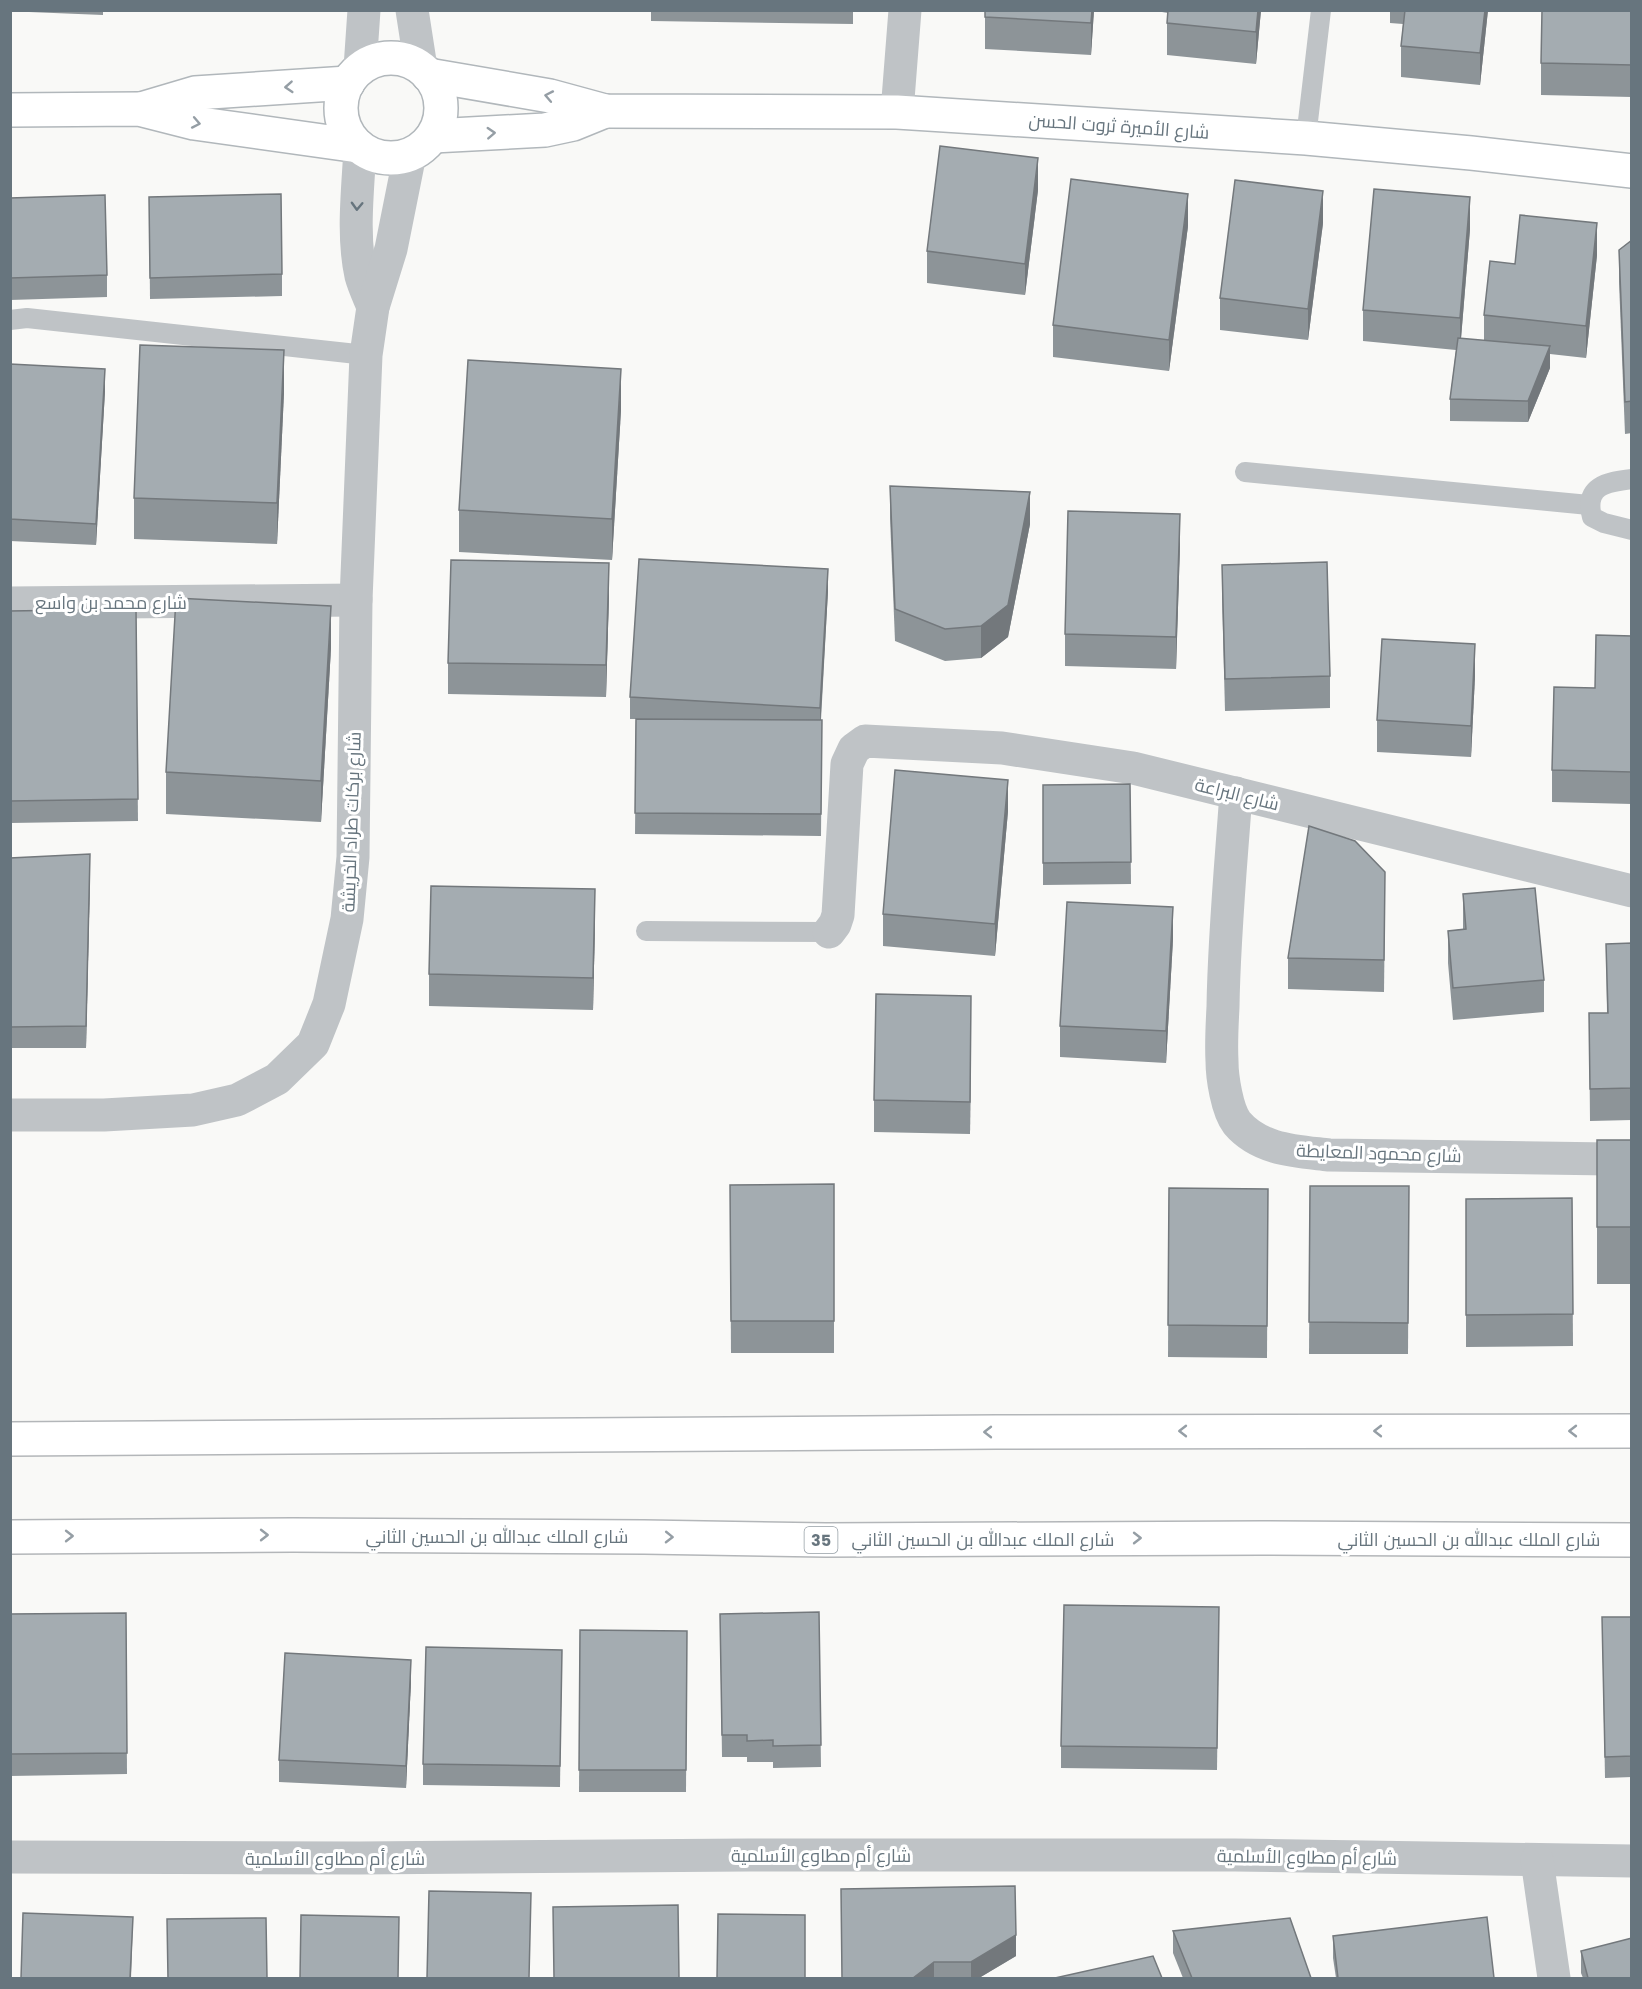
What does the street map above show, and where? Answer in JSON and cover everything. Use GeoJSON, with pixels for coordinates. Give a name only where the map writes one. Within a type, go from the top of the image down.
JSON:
{"type":"FeatureCollection","features":[{"type":"Feature","properties":{"kind":"main road"},"geometry":{"type":"LineString","coordinates":[[10,110],[139,109],[194,123],[359,147],[376,156],[393,158],[421,145],[440,116],[439,94],[425,71],[407,61],[391,58],[375,61],[354,76],[342,99],[342,116],[347,132],[359,147]]}},
{"type":"Feature","properties":{"kind":"main road","name":"شارع الأميرة ثروت الحسن"},"geometry":{"type":"LineString","coordinates":[[425,71],[550,96],[605,111],[897,112],[1306,138],[1632,171]]}},
{"type":"Feature","properties":{"kind":"main road"},"geometry":{"type":"LineString","coordinates":[[139,109],[195,93],[354,76]]}},
{"type":"Feature","properties":{"kind":"main road","name":"شارع الأميرة ثروت الحسن"},"geometry":{"type":"LineString","coordinates":[[421,145],[545,130],[573,124],[605,111]]}},
{"type":"Feature","properties":{"kind":"main road"},"geometry":{"type":"LineString","coordinates":[[10,1438],[1632,1431]]}},
{"type":"Feature","properties":{"kind":"main road","name":"شارع الملك عبدالله بن الحسين الثاني"},"geometry":{"type":"LineString","coordinates":[[10,1537],[328,1535],[826,1540],[1261,1538],[1632,1540]]}},
{"type":"Feature","properties":{"kind":"street"},"geometry":{"type":"LineString","coordinates":[[354,76],[364,10]]}},
{"type":"Feature","properties":{"kind":"street"},"geometry":{"type":"LineString","coordinates":[[412,10],[425,71]]}},
{"type":"Feature","properties":{"kind":"street"},"geometry":{"type":"LineString","coordinates":[[897,112],[905,10]]}},
{"type":"Feature","properties":{"kind":"street","name":"شارع بركات طراد الخريشة"},"geometry":{"type":"LineString","coordinates":[[10,1115],[104,1115],[193,1110],[237,1100],[277,1079],[314,1044],[329,1004],[348,909],[353,857],[356,600],[366,355],[373,307],[421,145]]}},
{"type":"Feature","properties":{"kind":"street","name":"شارع بركات طراد الخريشة"},"geometry":{"type":"LineString","coordinates":[[359,147],[357,245],[362,276],[373,307]]}},
{"type":"Feature","properties":{"kind":"street","name":"شارع محمد بن واسع"},"geometry":{"type":"LineString","coordinates":[[10,603],[356,600]]}},
{"type":"Feature","properties":{"kind":"street","name":"شارع البراعة"},"geometry":{"type":"LineString","coordinates":[[829,932],[838,915],[848,764],[854,750],[865,741],[1002,748],[1133,768],[1632,891]]}},
{"type":"Feature","properties":{"kind":"street","name":"شارع محمود المعايطة"},"geometry":{"type":"LineString","coordinates":[[1236,793],[1223,977],[1222,1063],[1228,1102],[1236,1122],[1265,1144],[1292,1151],[1320,1154],[1610,1158]]}},
{"type":"Feature","properties":{"kind":"street","name":"شارع أم مطاوع الأسلمية"},"geometry":{"type":"LineString","coordinates":[[10,1857],[1235,1855],[1632,1861]]}},
{"type":"Feature","properties":{"kind":"street"},"geometry":{"type":"LineString","coordinates":[[1537,1860],[1554,1978]]}},
{"type":"Feature","properties":{"kind":"lane"},"geometry":{"type":"LineString","coordinates":[[1306,138],[1321,10]]}},
{"type":"Feature","properties":{"kind":"lane"},"geometry":{"type":"LineString","coordinates":[[10,320],[27,318],[366,355]]}},
{"type":"Feature","properties":{"kind":"lane"},"geometry":{"type":"LineString","coordinates":[[1245,472],[1589,506]]}},
{"type":"Feature","properties":{"kind":"lane"},"geometry":{"type":"LineString","coordinates":[[1632,479],[1619,480],[1598,487],[1590,497],[1589,506],[1592,517],[1604,523],[1632,530]]}},
{"type":"Feature","properties":{"kind":"lane"},"geometry":{"type":"LineString","coordinates":[[645,931],[829,932]]}},
{"type":"Feature","properties":{"kind":"building"},"geometry":{"type":"Polygon","coordinates":[[[985,10],[1092,10],[1091,23],[985,17],[985,10]]]}},
{"type":"Feature","properties":{"kind":"building"},"geometry":{"type":"Polygon","coordinates":[[[1168,10],[1258,10],[1256,32],[1167,23],[1168,10]]]}},
{"type":"Feature","properties":{"kind":"building"},"geometry":{"type":"Polygon","coordinates":[[[1405,10],[1485,10],[1480,53],[1401,46],[1405,10]]]}},
{"type":"Feature","properties":{"kind":"building"},"geometry":{"type":"Polygon","coordinates":[[[1542,10],[1632,10],[1632,65],[1541,63],[1542,10]]]}},
{"type":"Feature","properties":{"kind":"building"},"geometry":{"type":"Polygon","coordinates":[[[940,146],[1038,158],[1025,264],[927,251],[940,146]]]}},
{"type":"Feature","properties":{"kind":"building"},"geometry":{"type":"Polygon","coordinates":[[[1071,179],[1188,194],[1169,340],[1053,325],[1071,179]]]}},
{"type":"Feature","properties":{"kind":"building"},"geometry":{"type":"Polygon","coordinates":[[[1235,180],[1323,191],[1308,309],[1220,298],[1235,180]]]}},
{"type":"Feature","properties":{"kind":"building"},"geometry":{"type":"Polygon","coordinates":[[[1374,189],[1470,197],[1460,318],[1363,310],[1374,189]]]}},
{"type":"Feature","properties":{"kind":"building"},"geometry":{"type":"Polygon","coordinates":[[[281,194],[282,274],[150,278],[149,197],[281,194]]]}},
{"type":"Feature","properties":{"kind":"building"},"geometry":{"type":"Polygon","coordinates":[[[105,195],[107,275],[10,278],[10,198],[105,195]]]}},
{"type":"Feature","properties":{"kind":"building"},"geometry":{"type":"Polygon","coordinates":[[[1520,215],[1597,223],[1586,326],[1484,315],[1490,261],[1515,264],[1520,215]]]}},
{"type":"Feature","properties":{"kind":"building"},"geometry":{"type":"Polygon","coordinates":[[[1632,240],[1632,401],[1625,402],[1619,250],[1632,240]]]}},
{"type":"Feature","properties":{"kind":"building"},"geometry":{"type":"Polygon","coordinates":[[[1458,338],[1550,346],[1528,401],[1450,399],[1458,338]]]}},
{"type":"Feature","properties":{"kind":"building"},"geometry":{"type":"Polygon","coordinates":[[[140,345],[284,350],[277,503],[134,498],[140,345]]]}},
{"type":"Feature","properties":{"kind":"building"},"geometry":{"type":"Polygon","coordinates":[[[468,360],[621,369],[612,519],[459,510],[468,360]]]}},
{"type":"Feature","properties":{"kind":"building"},"geometry":{"type":"Polygon","coordinates":[[[10,364],[105,369],[96,524],[10,519],[10,364]]]}},
{"type":"Feature","properties":{"kind":"building"},"geometry":{"type":"Polygon","coordinates":[[[890,486],[1030,492],[1008,605],[981,626],[945,629],[895,609],[890,486]]]}},
{"type":"Feature","properties":{"kind":"building"},"geometry":{"type":"Polygon","coordinates":[[[1068,511],[1180,514],[1176,637],[1065,634],[1068,511]]]}},
{"type":"Feature","properties":{"kind":"building"},"geometry":{"type":"Polygon","coordinates":[[[639,559],[828,569],[820,708],[630,697],[639,559]]]}},
{"type":"Feature","properties":{"kind":"building"},"geometry":{"type":"Polygon","coordinates":[[[451,560],[609,563],[606,665],[448,663],[451,560]]]}},
{"type":"Feature","properties":{"kind":"building"},"geometry":{"type":"Polygon","coordinates":[[[1327,562],[1330,676],[1225,679],[1222,565],[1327,562]]]}},
{"type":"Feature","properties":{"kind":"building"},"geometry":{"type":"Polygon","coordinates":[[[176,598],[331,606],[321,781],[166,772],[176,598]]]}},
{"type":"Feature","properties":{"kind":"building"},"geometry":{"type":"Polygon","coordinates":[[[136,609],[138,799],[10,801],[10,611],[136,609]]]}},
{"type":"Feature","properties":{"kind":"building"},"geometry":{"type":"Polygon","coordinates":[[[1596,635],[1632,636],[1632,772],[1552,770],[1554,687],[1595,688],[1596,635]]]}},
{"type":"Feature","properties":{"kind":"building"},"geometry":{"type":"Polygon","coordinates":[[[1382,639],[1475,644],[1471,726],[1377,720],[1382,639]]]}},
{"type":"Feature","properties":{"kind":"building"},"geometry":{"type":"Polygon","coordinates":[[[636,719],[822,720],[821,814],[635,813],[636,719]]]}},
{"type":"Feature","properties":{"kind":"building"},"geometry":{"type":"Polygon","coordinates":[[[895,770],[1008,780],[995,924],[883,914],[895,770]]]}},
{"type":"Feature","properties":{"kind":"building"},"geometry":{"type":"Polygon","coordinates":[[[1130,784],[1131,862],[1043,863],[1043,785],[1130,784]]]}},
{"type":"Feature","properties":{"kind":"building"},"geometry":{"type":"Polygon","coordinates":[[[1309,826],[1355,841],[1385,872],[1384,960],[1288,958],[1309,826]]]}},
{"type":"Feature","properties":{"kind":"building"},"geometry":{"type":"Polygon","coordinates":[[[90,854],[86,1026],[10,1027],[10,858],[90,854]]]}},
{"type":"Feature","properties":{"kind":"building"},"geometry":{"type":"Polygon","coordinates":[[[431,886],[595,889],[593,978],[429,974],[431,886]]]}},
{"type":"Feature","properties":{"kind":"building"},"geometry":{"type":"Polygon","coordinates":[[[1535,888],[1544,980],[1453,988],[1448,931],[1466,929],[1463,894],[1535,888]]]}},
{"type":"Feature","properties":{"kind":"building"},"geometry":{"type":"Polygon","coordinates":[[[1067,902],[1173,907],[1166,1031],[1060,1026],[1067,902]]]}},
{"type":"Feature","properties":{"kind":"building"},"geometry":{"type":"Polygon","coordinates":[[[1632,943],[1632,1088],[1590,1089],[1589,1013],[1608,1013],[1606,944],[1632,943]]]}},
{"type":"Feature","properties":{"kind":"building"},"geometry":{"type":"Polygon","coordinates":[[[876,994],[971,996],[970,1102],[874,1100],[876,994]]]}},
{"type":"Feature","properties":{"kind":"building"},"geometry":{"type":"Polygon","coordinates":[[[1597,1140],[1632,1140],[1632,1227],[1597,1227],[1597,1140]]]}},
{"type":"Feature","properties":{"kind":"building"},"geometry":{"type":"Polygon","coordinates":[[[834,1184],[834,1321],[731,1321],[730,1185],[834,1184]]]}},
{"type":"Feature","properties":{"kind":"building"},"geometry":{"type":"Polygon","coordinates":[[[1310,1186],[1409,1186],[1408,1323],[1309,1322],[1310,1186]]]}},
{"type":"Feature","properties":{"kind":"building"},"geometry":{"type":"Polygon","coordinates":[[[1169,1188],[1268,1189],[1267,1326],[1168,1325],[1169,1188]]]}},
{"type":"Feature","properties":{"kind":"building"},"geometry":{"type":"Polygon","coordinates":[[[1572,1198],[1573,1314],[1466,1315],[1466,1199],[1572,1198]]]}},
{"type":"Feature","properties":{"kind":"building"},"geometry":{"type":"Polygon","coordinates":[[[1064,1605],[1219,1607],[1217,1748],[1061,1746],[1064,1605]]]}},
{"type":"Feature","properties":{"kind":"building"},"geometry":{"type":"Polygon","coordinates":[[[819,1612],[821,1745],[773,1746],[773,1740],[747,1741],[747,1735],[722,1735],[720,1614],[819,1612]]]}},
{"type":"Feature","properties":{"kind":"building"},"geometry":{"type":"Polygon","coordinates":[[[126,1613],[127,1753],[10,1754],[10,1614],[126,1613]]]}},
{"type":"Feature","properties":{"kind":"building"},"geometry":{"type":"Polygon","coordinates":[[[1602,1617],[1632,1617],[1632,1756],[1605,1757],[1602,1617]]]}},
{"type":"Feature","properties":{"kind":"building"},"geometry":{"type":"Polygon","coordinates":[[[580,1630],[687,1631],[686,1770],[579,1770],[580,1630]]]}},
{"type":"Feature","properties":{"kind":"building"},"geometry":{"type":"Polygon","coordinates":[[[426,1647],[562,1650],[560,1766],[423,1764],[426,1647]]]}},
{"type":"Feature","properties":{"kind":"building"},"geometry":{"type":"Polygon","coordinates":[[[285,1653],[411,1660],[406,1766],[279,1760],[285,1653]]]}},
{"type":"Feature","properties":{"kind":"building"},"geometry":{"type":"Polygon","coordinates":[[[1015,1886],[1016,1935],[971,1962],[934,1962],[913,1978],[842,1978],[841,1889],[1015,1886]]]}},
{"type":"Feature","properties":{"kind":"building"},"geometry":{"type":"Polygon","coordinates":[[[429,1891],[531,1893],[529,1978],[427,1978],[429,1891]]]}},
{"type":"Feature","properties":{"kind":"building"},"geometry":{"type":"Polygon","coordinates":[[[678,1905],[679,1978],[554,1978],[553,1907],[678,1905]]]}},
{"type":"Feature","properties":{"kind":"building"},"geometry":{"type":"Polygon","coordinates":[[[23,1913],[133,1917],[130,1978],[21,1978],[23,1913]]]}},
{"type":"Feature","properties":{"kind":"building"},"geometry":{"type":"Polygon","coordinates":[[[718,1914],[805,1915],[805,1978],[717,1978],[718,1914]]]}},
{"type":"Feature","properties":{"kind":"building"},"geometry":{"type":"Polygon","coordinates":[[[301,1915],[399,1917],[398,1978],[300,1978],[301,1915]]]}},
{"type":"Feature","properties":{"kind":"building"},"geometry":{"type":"Polygon","coordinates":[[[1487,1917],[1494,1978],[1338,1978],[1333,1936],[1487,1917]]]}},
{"type":"Feature","properties":{"kind":"building"},"geometry":{"type":"Polygon","coordinates":[[[266,1918],[267,1978],[168,1978],[167,1919],[266,1918]]]}},
{"type":"Feature","properties":{"kind":"building"},"geometry":{"type":"Polygon","coordinates":[[[1290,1918],[1311,1978],[1192,1978],[1173,1931],[1290,1918]]]}},
{"type":"Feature","properties":{"kind":"building"},"geometry":{"type":"Polygon","coordinates":[[[1632,1938],[1632,1978],[1588,1978],[1581,1951],[1632,1938]]]}},
{"type":"Feature","properties":{"kind":"building"},"geometry":{"type":"Polygon","coordinates":[[[1153,1956],[1162,1978],[1055,1978],[1153,1956]]]}}]}
